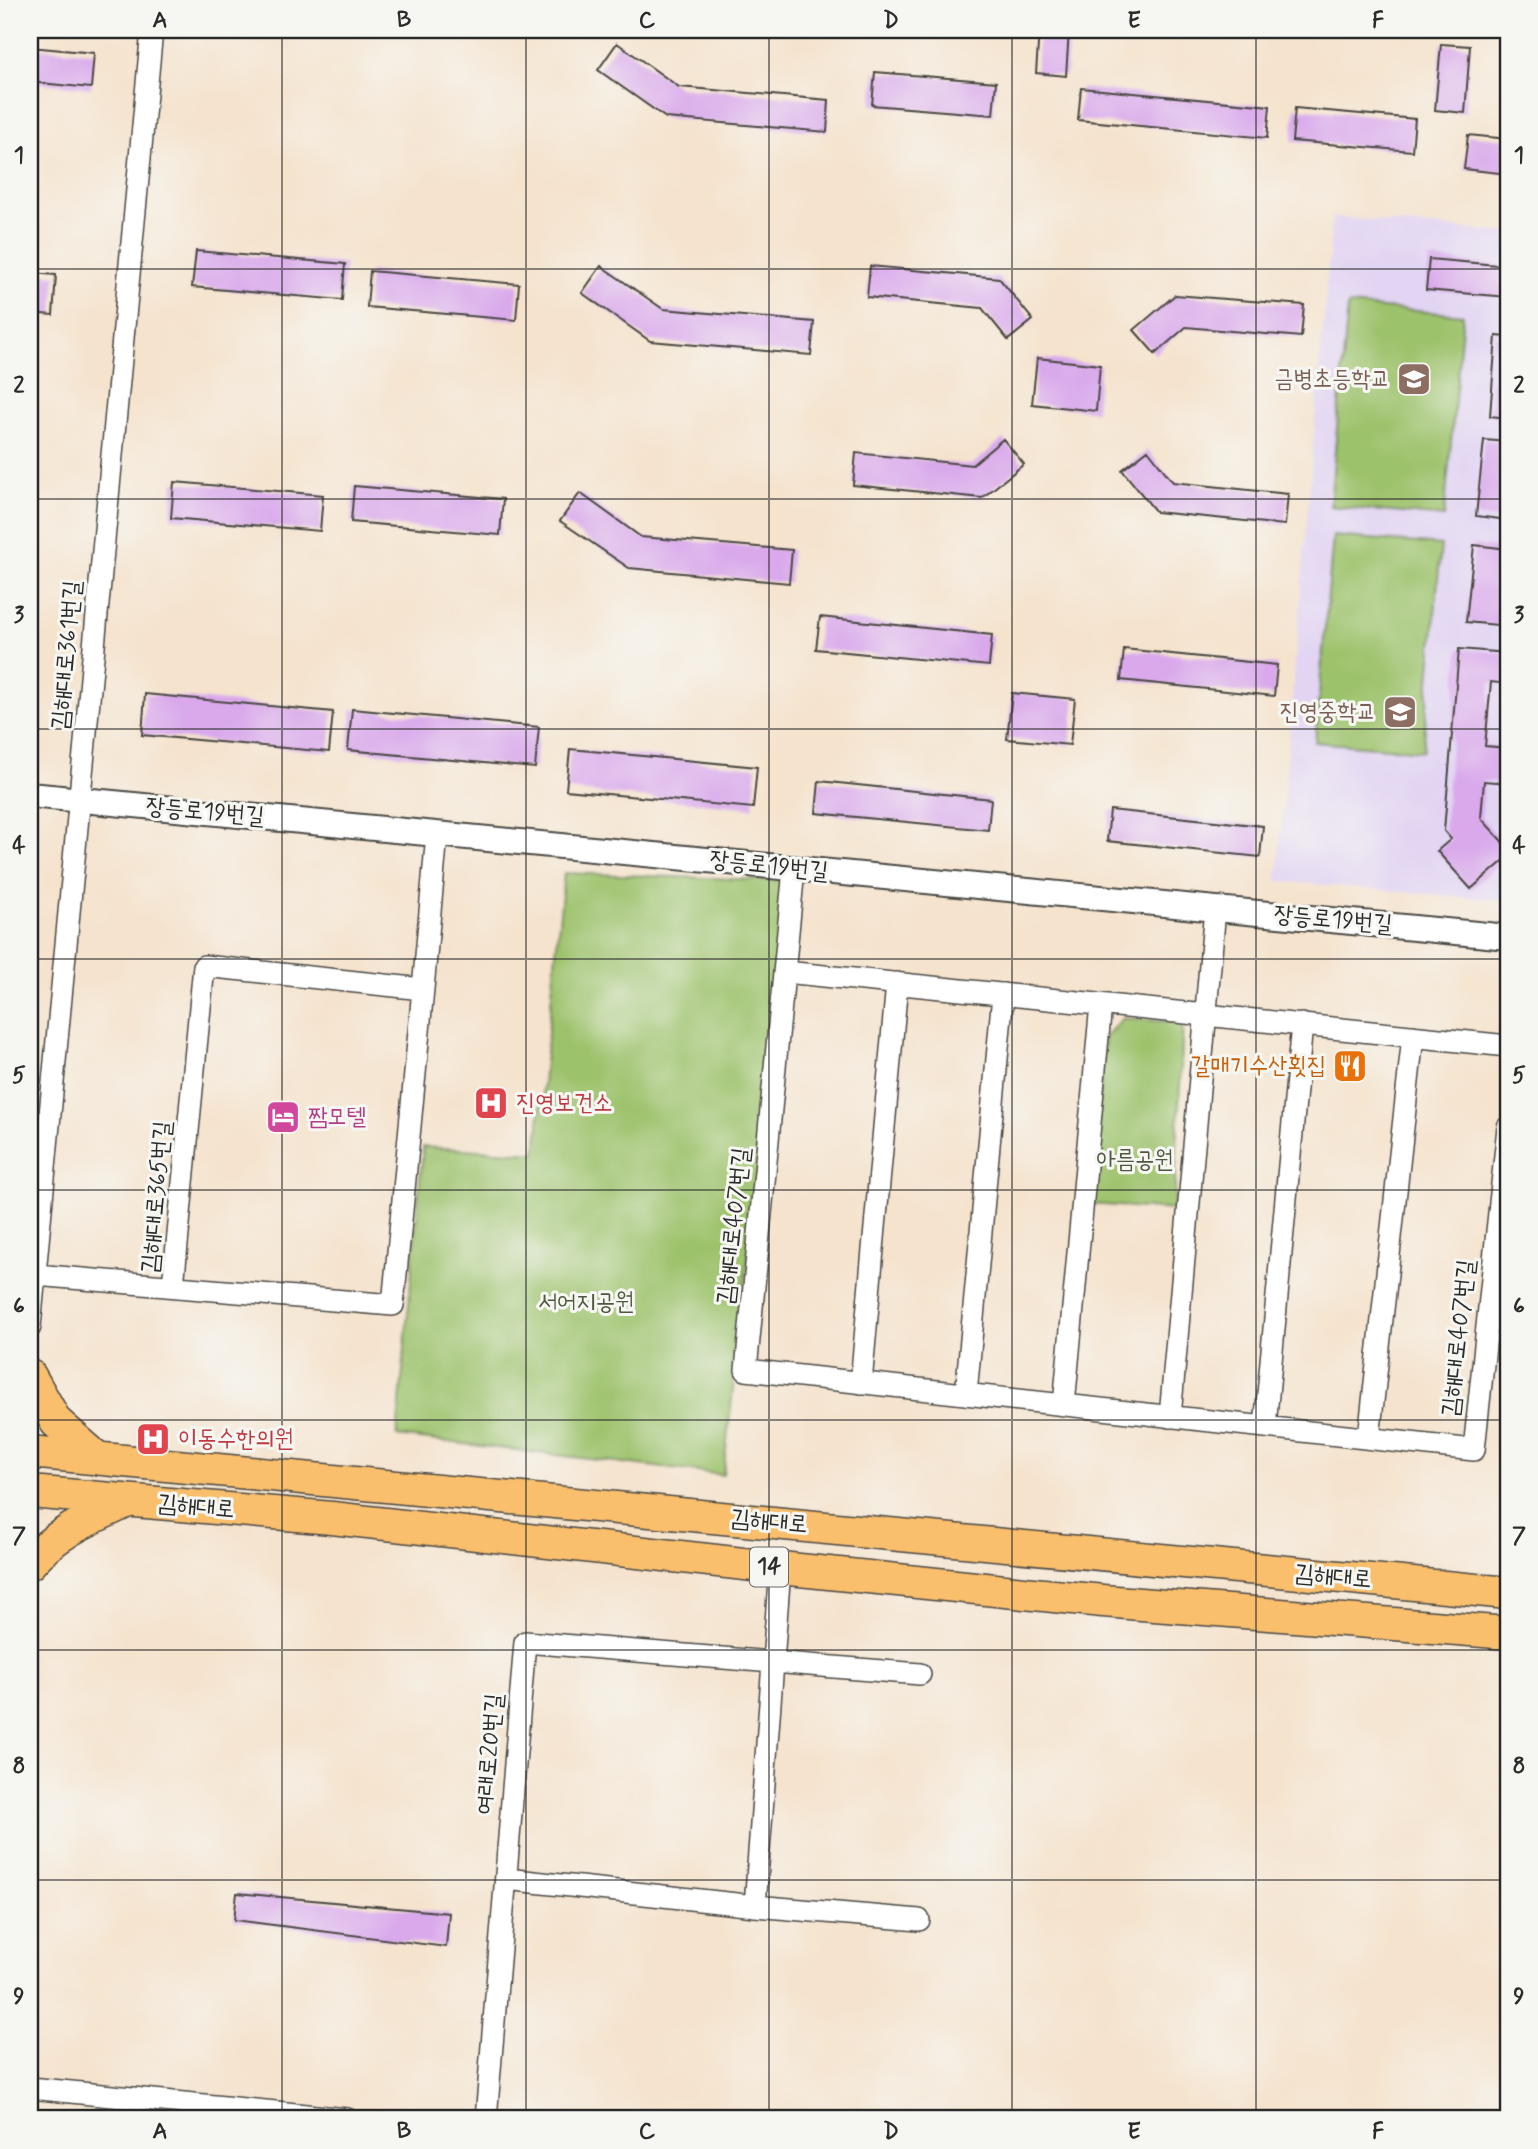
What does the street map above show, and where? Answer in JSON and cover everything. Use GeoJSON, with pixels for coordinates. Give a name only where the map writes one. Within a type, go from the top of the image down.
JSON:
{"type":"FeatureCollection","features":[{"type":"Feature","properties":{"kind":"main road"},"geometry":{"type":"LineString","coordinates":[[30,1376],[56,1422],[97,1458]]}},
{"type":"Feature","properties":{"kind":"main road","name":"김해대로"},"geometry":{"type":"LineString","coordinates":[[30,1452],[1508,1593]]}},
{"type":"Feature","properties":{"kind":"main road","name":"김해대로"},"geometry":{"type":"LineString","coordinates":[[30,1493],[332,1518],[780,1569],[1103,1601],[1508,1633]]}},
{"type":"Feature","properties":{"kind":"main road"},"geometry":{"type":"LineString","coordinates":[[30,1563],[57,1537],[128,1501]]}},
{"type":"Feature","properties":{"kind":"street","name":"김해대로361번길"},"geometry":{"type":"LineString","coordinates":[[30,1327],[35,1275],[40,1112],[80,800],[152,30]]}},
{"type":"Feature","properties":{"kind":"street","name":"장등로19번길"},"geometry":{"type":"LineString","coordinates":[[30,795],[1508,937]]}},
{"type":"Feature","properties":{"kind":"street","name":"김해대로365번길"},"geometry":{"type":"LineString","coordinates":[[423,989],[204,965],[173,1286],[393,1305],[423,989],[437,834]]}},
{"type":"Feature","properties":{"kind":"street","name":"김해대로407번길"},"geometry":{"type":"LineString","coordinates":[[794,869],[746,1370],[1474,1450],[1502,1250],[1508,1127]]}},
{"type":"Feature","properties":{"kind":"street"},"geometry":{"type":"LineString","coordinates":[[1170,1417],[1215,909]]}},
{"type":"Feature","properties":{"kind":"street"},"geometry":{"type":"LineString","coordinates":[[785,972],[1508,1046]]}},
{"type":"Feature","properties":{"kind":"street"},"geometry":{"type":"LineString","coordinates":[[861,1382],[897,983]]}},
{"type":"Feature","properties":{"kind":"street"},"geometry":{"type":"LineString","coordinates":[[966,1394],[1003,994]]}},
{"type":"Feature","properties":{"kind":"street"},"geometry":{"type":"LineString","coordinates":[[1064,1405],[1101,1004]]}},
{"type":"Feature","properties":{"kind":"street"},"geometry":{"type":"LineString","coordinates":[[1265,1427],[1303,1024]]}},
{"type":"Feature","properties":{"kind":"street"},"geometry":{"type":"LineString","coordinates":[[1369,1438],[1413,1036]]}},
{"type":"Feature","properties":{"kind":"street"},"geometry":{"type":"LineString","coordinates":[[35,1275],[173,1286]]}},
{"type":"Feature","properties":{"kind":"street","name":"김해대로"},"geometry":{"type":"LineString","coordinates":[[755,1906],[780,1569]]}},
{"type":"Feature","properties":{"kind":"street","name":"여래로20번길"},"geometry":{"type":"LineString","coordinates":[[486,2119],[525,1642],[774,1662]]}},
{"type":"Feature","properties":{"kind":"street"},"geometry":{"type":"LineString","coordinates":[[774,1662],[920,1674]]}},
{"type":"Feature","properties":{"kind":"street"},"geometry":{"type":"LineString","coordinates":[[506,1879],[755,1906],[919,1920]]}},
{"type":"Feature","properties":{"kind":"street"},"geometry":{"type":"LineString","coordinates":[[30,2088],[347,2119]]}},
{"type":"Feature","properties":{"kind":"shaded area"},"geometry":{"type":"Polygon","coordinates":[[[1332,217],[1508,233],[1508,901],[1277,881],[1332,217]]]}},
{"type":"Feature","properties":{"kind":"green space"},"geometry":{"type":"Polygon","coordinates":[[[1348,305],[1463,315],[1444,517],[1330,506],[1348,305]]]}},
{"type":"Feature","properties":{"kind":"green space"},"geometry":{"type":"Polygon","coordinates":[[[1333,536],[1441,545],[1423,751],[1315,742],[1333,536]]]}},
{"type":"Feature","properties":{"kind":"green space","name":"서어지공원"},"geometry":{"type":"Polygon","coordinates":[[[564,873],[792,881],[723,1475],[397,1436],[423,1147],[536,1153],[564,873]]]}},
{"type":"Feature","properties":{"kind":"green space","name":"아름공원"},"geometry":{"type":"Polygon","coordinates":[[[1123,1018],[1183,1023],[1174,1210],[1090,1204],[1105,1037],[1123,1018]]]}},
{"type":"Feature","properties":{"kind":"building"},"geometry":{"type":"Polygon","coordinates":[[[1039,30],[1069,30],[1066,76],[1036,73],[1039,30]]]}},
{"type":"Feature","properties":{"kind":"building"},"geometry":{"type":"Polygon","coordinates":[[[617,43],[679,87],[829,100],[827,132],[666,118],[598,70],[617,43]]]}},
{"type":"Feature","properties":{"kind":"building"},"geometry":{"type":"Polygon","coordinates":[[[1441,44],[1470,46],[1465,113],[1435,110],[1441,44]]]}},
{"type":"Feature","properties":{"kind":"building"},"geometry":{"type":"Polygon","coordinates":[[[30,47],[94,53],[91,88],[30,82],[30,47]]]}},
{"type":"Feature","properties":{"kind":"building"},"geometry":{"type":"Polygon","coordinates":[[[875,72],[996,82],[993,115],[872,105],[875,72]]]}},
{"type":"Feature","properties":{"kind":"building"},"geometry":{"type":"Polygon","coordinates":[[[1081,88],[1270,106],[1267,138],[1078,120],[1081,88]]]}},
{"type":"Feature","properties":{"kind":"building"},"geometry":{"type":"Polygon","coordinates":[[[1295,108],[1415,119],[1412,151],[1292,141],[1295,108]]]}},
{"type":"Feature","properties":{"kind":"building"},"geometry":{"type":"Polygon","coordinates":[[[1468,135],[1508,139],[1508,174],[1464,169],[1468,135]]]}},
{"type":"Feature","properties":{"kind":"building"},"geometry":{"type":"Polygon","coordinates":[[[196,251],[345,264],[342,300],[192,287],[196,251]]]}},
{"type":"Feature","properties":{"kind":"building"},"geometry":{"type":"Polygon","coordinates":[[[1429,259],[1508,266],[1508,297],[1426,290],[1429,259]]]}},
{"type":"Feature","properties":{"kind":"building"},"geometry":{"type":"Polygon","coordinates":[[[601,266],[663,309],[814,322],[811,355],[650,341],[582,293],[601,266]]]}},
{"type":"Feature","properties":{"kind":"building"},"geometry":{"type":"Polygon","coordinates":[[[870,266],[999,278],[1033,320],[1008,340],[982,308],[867,297],[870,266]]]}},
{"type":"Feature","properties":{"kind":"building"},"geometry":{"type":"Polygon","coordinates":[[[370,271],[519,284],[516,320],[367,307],[370,271]]]}},
{"type":"Feature","properties":{"kind":"building"},"geometry":{"type":"Polygon","coordinates":[[[30,273],[56,275],[53,315],[30,313],[30,273]]]}},
{"type":"Feature","properties":{"kind":"building"},"geometry":{"type":"Polygon","coordinates":[[[1175,295],[1304,305],[1301,337],[1186,327],[1155,354],[1134,330],[1175,295]]]}},
{"type":"Feature","properties":{"kind":"building"},"geometry":{"type":"Polygon","coordinates":[[[1496,336],[1508,337],[1508,418],[1490,416],[1496,336]]]}},
{"type":"Feature","properties":{"kind":"building"},"geometry":{"type":"Polygon","coordinates":[[[1037,358],[1100,365],[1096,411],[1032,404],[1037,358]]]}},
{"type":"Feature","properties":{"kind":"building"},"geometry":{"type":"Polygon","coordinates":[[[1003,439],[1024,464],[982,498],[853,485],[856,453],[972,465],[1003,439]]]}},
{"type":"Feature","properties":{"kind":"building"},"geometry":{"type":"Polygon","coordinates":[[[1484,440],[1508,442],[1508,520],[1476,516],[1484,440]]]}},
{"type":"Feature","properties":{"kind":"building"},"geometry":{"type":"Polygon","coordinates":[[[1148,450],[1173,482],[1288,494],[1285,525],[1156,512],[1122,470],[1148,450]]]}},
{"type":"Feature","properties":{"kind":"building"},"geometry":{"type":"Polygon","coordinates":[[[174,482],[323,495],[320,531],[171,518],[174,482]]]}},
{"type":"Feature","properties":{"kind":"building"},"geometry":{"type":"Polygon","coordinates":[[[354,486],[503,499],[500,535],[351,522],[354,486]]]}},
{"type":"Feature","properties":{"kind":"building"},"geometry":{"type":"Polygon","coordinates":[[[580,493],[641,537],[792,550],[789,583],[629,568],[560,521],[580,493]]]}},
{"type":"Feature","properties":{"kind":"building"},"geometry":{"type":"Polygon","coordinates":[[[30,496],[36,496],[32,536],[30,535],[30,496]]]}},
{"type":"Feature","properties":{"kind":"building"},"geometry":{"type":"Polygon","coordinates":[[[1474,545],[1508,549],[1508,626],[1466,622],[1474,545]]]}},
{"type":"Feature","properties":{"kind":"building"},"geometry":{"type":"Polygon","coordinates":[[[820,617],[992,635],[989,666],[816,649],[820,617]]]}},
{"type":"Feature","properties":{"kind":"building"},"geometry":{"type":"Polygon","coordinates":[[[1124,649],[1277,665],[1274,696],[1121,680],[1124,649]]]}},
{"type":"Feature","properties":{"kind":"building"},"geometry":{"type":"Polygon","coordinates":[[[1459,649],[1508,653],[1508,684],[1491,682],[1485,746],[1508,748],[1508,783],[1484,781],[1481,818],[1508,848],[1508,857],[1471,889],[1437,851],[1451,839],[1444,831],[1459,649]]]}},
{"type":"Feature","properties":{"kind":"building"},"geometry":{"type":"Polygon","coordinates":[[[1012,693],[1075,699],[1070,745],[1007,739],[1012,693]]]}},
{"type":"Feature","properties":{"kind":"building"},"geometry":{"type":"Polygon","coordinates":[[[145,694],[333,712],[329,752],[142,735],[145,694]]]}},
{"type":"Feature","properties":{"kind":"building"},"geometry":{"type":"Polygon","coordinates":[[[352,709],[539,727],[535,768],[348,750],[352,709]]]}},
{"type":"Feature","properties":{"kind":"building"},"geometry":{"type":"Polygon","coordinates":[[[570,749],[757,767],[753,808],[566,790],[570,749]]]}},
{"type":"Feature","properties":{"kind":"building"},"geometry":{"type":"Polygon","coordinates":[[[819,781],[991,799],[988,830],[816,813],[819,781]]]}},
{"type":"Feature","properties":{"kind":"building"},"geometry":{"type":"Polygon","coordinates":[[[1110,810],[1263,826],[1260,857],[1107,841],[1110,810]]]}},
{"type":"Feature","properties":{"kind":"building"},"geometry":{"type":"Polygon","coordinates":[[[237,1893],[449,1913],[446,1947],[234,1920],[237,1893]]]}},
{"type":"Feature","properties":{"kind":"place","name":"금병초등학교"},"geometry":{"type":"Point","coordinates":[1414,379]}},
{"type":"Feature","properties":{"kind":"place","name":"진영중학교"},"geometry":{"type":"Point","coordinates":[1400,712]}},
{"type":"Feature","properties":{"kind":"place","name":"갈매기수산횟집"},"geometry":{"type":"Point","coordinates":[1350,1066]}},
{"type":"Feature","properties":{"kind":"place","name":"진영보건소"},"geometry":{"type":"Point","coordinates":[491,1103]}},
{"type":"Feature","properties":{"kind":"place","name":"짬모텔"},"geometry":{"type":"Point","coordinates":[283,1117]}},
{"type":"Feature","properties":{"kind":"place","name":"이동수한의원"},"geometry":{"type":"Point","coordinates":[153,1439]}}]}
